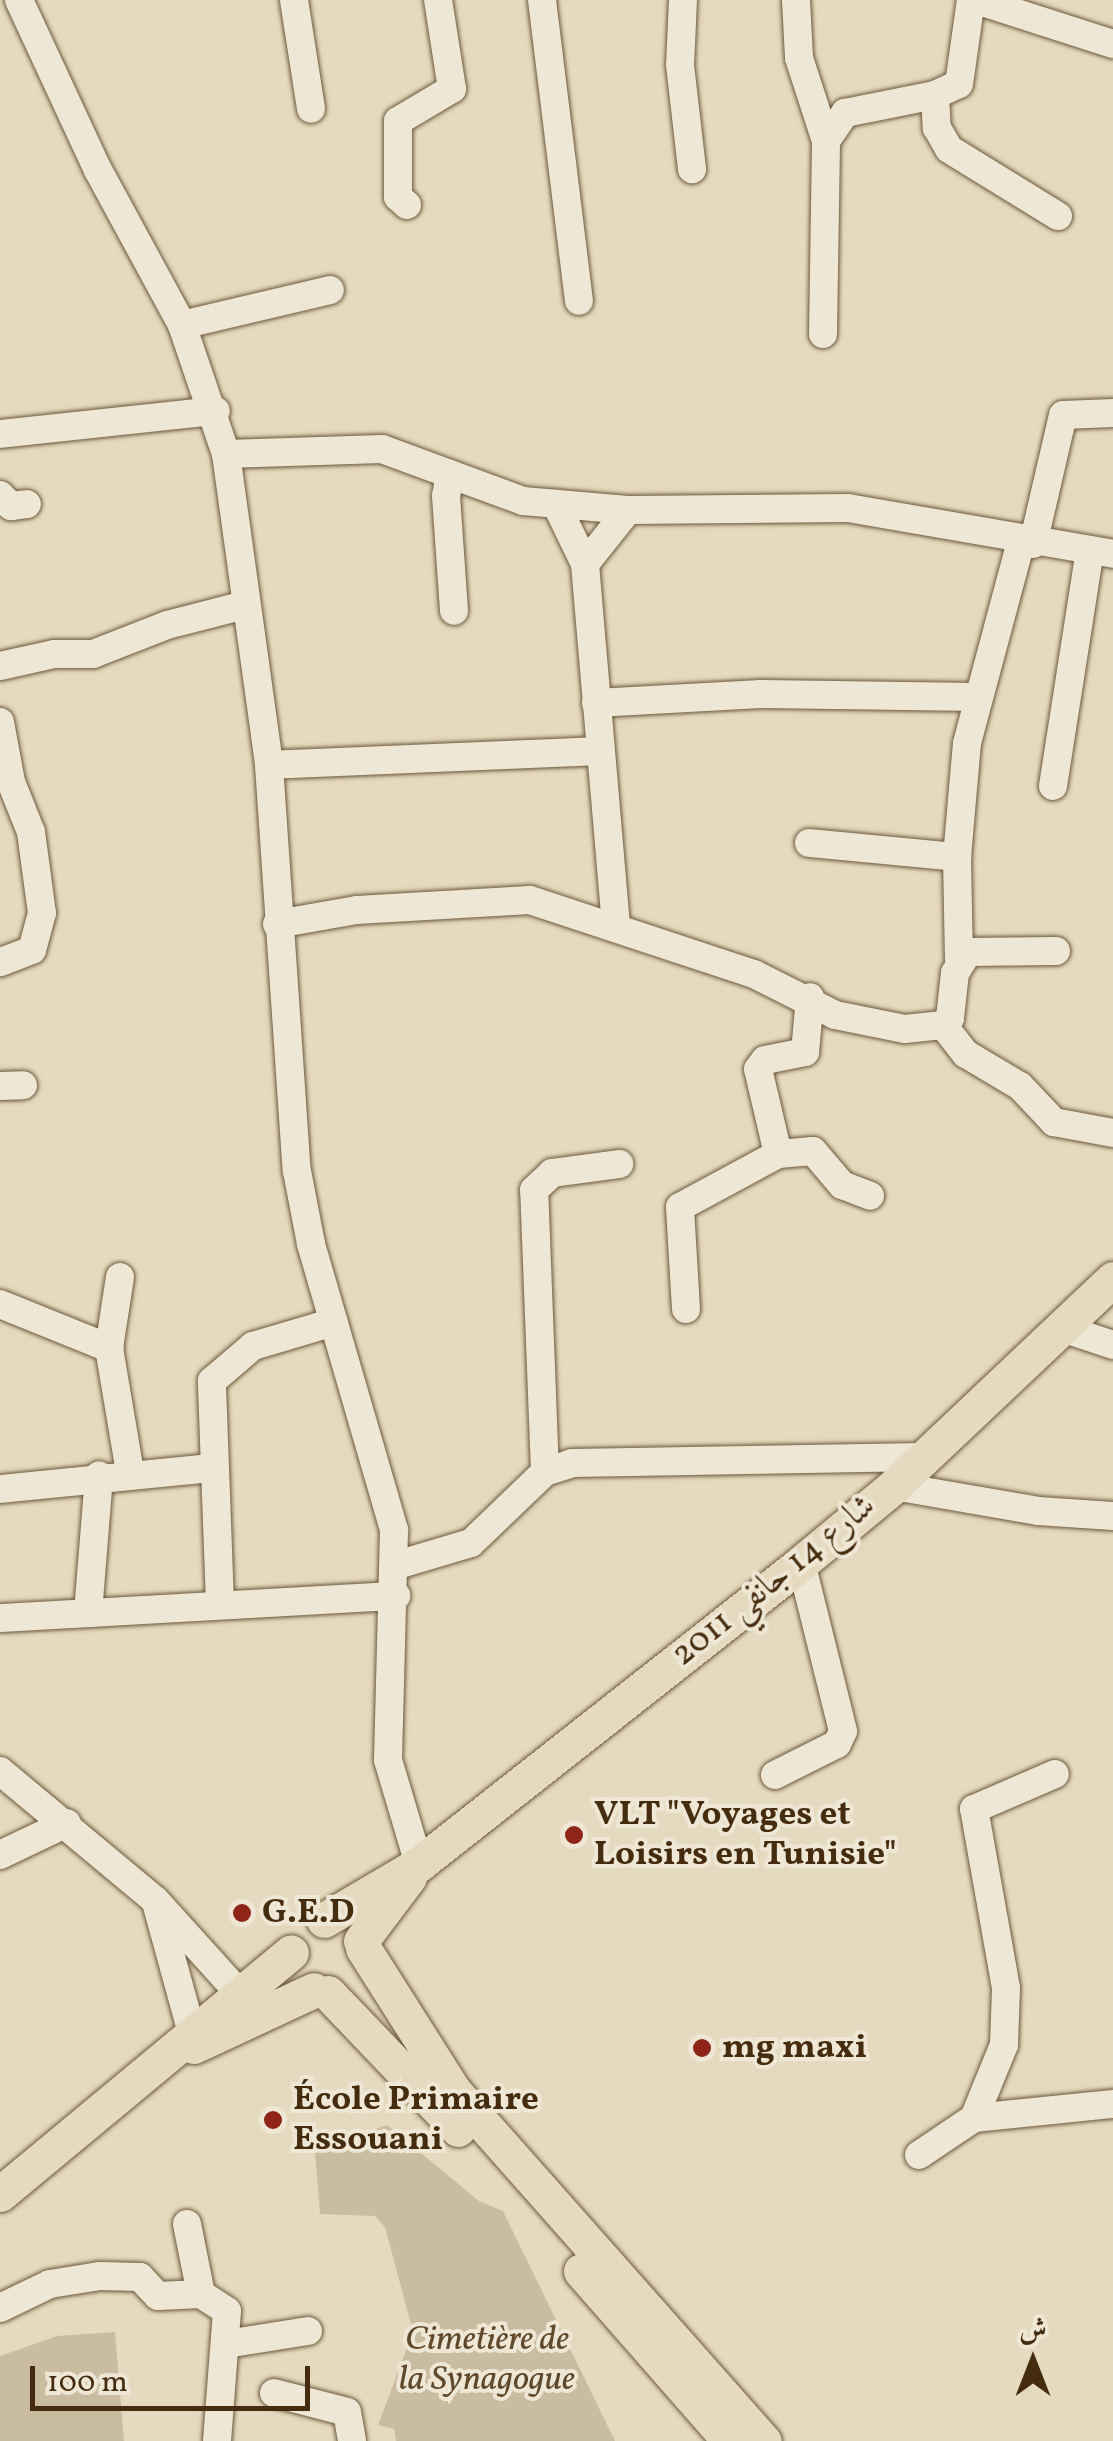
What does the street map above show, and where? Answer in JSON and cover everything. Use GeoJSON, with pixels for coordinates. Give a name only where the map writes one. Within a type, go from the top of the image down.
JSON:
{"type":"FeatureCollection","features":[{"type":"Feature","properties":{"kind":"main road","name":"شارع 14 جانفي 2011"},"geometry":{"type":"LineString","coordinates":[[324,1920],[419,1864],[801,1563],[894,1486],[1113,1279]]}},
{"type":"Feature","properties":{"kind":"main road","name":"شارع 14 جانفي 2011"},"geometry":{"type":"LineString","coordinates":[[362,1945],[419,1864]]}},
{"type":"Feature","properties":{"kind":"main road"},"geometry":{"type":"LineString","coordinates":[[0,2194],[291,1952],[302,1930],[324,1920],[346,1925],[362,1945],[443,2096]]}},
{"type":"Feature","properties":{"kind":"main road"},"geometry":{"type":"LineString","coordinates":[[166,2059],[356,1978],[362,1945]]}},
{"type":"Feature","properties":{"kind":"main road"},"geometry":{"type":"LineString","coordinates":[[291,1952],[296,1975],[321,1991],[443,2096],[630,2309],[730,2441]]}},
{"type":"Feature","properties":{"kind":"main road"},"geometry":{"type":"LineString","coordinates":[[630,2309],[764,2441]]}},
{"type":"Feature","properties":{"kind":"street"},"geometry":{"type":"LineString","coordinates":[[20,0],[98,170],[182,325],[216,411],[226,454],[270,765],[276,924],[296,1171],[334,1322],[387,1493],[397,1565],[388,1760],[419,1864]]}},
{"type":"Feature","properties":{"kind":"street"},"geometry":{"type":"LineString","coordinates":[[294,0],[311,108]]}},
{"type":"Feature","properties":{"kind":"street"},"geometry":{"type":"LineString","coordinates":[[407,204],[398,197],[398,121],[452,89],[438,0]]}},
{"type":"Feature","properties":{"kind":"street"},"geometry":{"type":"LineString","coordinates":[[542,0],[580,301]]}},
{"type":"Feature","properties":{"kind":"street"},"geometry":{"type":"LineString","coordinates":[[683,0],[680,64],[692,169]]}},
{"type":"Feature","properties":{"kind":"street"},"geometry":{"type":"LineString","coordinates":[[796,0],[799,58],[826,141],[823,334]]}},
{"type":"Feature","properties":{"kind":"street"},"geometry":{"type":"LineString","coordinates":[[826,141],[845,112],[936,95],[959,84],[973,0],[1113,44]]}},
{"type":"Feature","properties":{"kind":"street"},"geometry":{"type":"LineString","coordinates":[[936,95],[937,128],[949,149],[1058,216]]}},
{"type":"Feature","properties":{"kind":"street"},"geometry":{"type":"LineString","coordinates":[[182,325],[330,290]]}},
{"type":"Feature","properties":{"kind":"street"},"geometry":{"type":"LineString","coordinates":[[0,434],[216,411]]}},
{"type":"Feature","properties":{"kind":"street"},"geometry":{"type":"LineString","coordinates":[[944,1025],[959,960],[957,858],[978,697],[1063,416],[1113,413]]}},
{"type":"Feature","properties":{"kind":"street"},"geometry":{"type":"LineString","coordinates":[[226,454],[382,449],[522,501],[628,510],[848,508],[1027,543],[1101,553],[1054,786]]}},
{"type":"Feature","properties":{"kind":"street"},"geometry":{"type":"LineString","coordinates":[[450,474],[446,496],[454,611]]}},
{"type":"Feature","properties":{"kind":"street"},"geometry":{"type":"LineString","coordinates":[[556,504],[585,564],[616,926]]}},
{"type":"Feature","properties":{"kind":"street"},"geometry":{"type":"LineString","coordinates":[[585,564],[628,510]]}},
{"type":"Feature","properties":{"kind":"street"},"geometry":{"type":"LineString","coordinates":[[0,666],[54,654],[94,654],[166,625],[245,605]]}},
{"type":"Feature","properties":{"kind":"street"},"geometry":{"type":"LineString","coordinates":[[596,703],[761,694],[978,697]]}},
{"type":"Feature","properties":{"kind":"street"},"geometry":{"type":"LineString","coordinates":[[0,722],[10,782],[31,832],[42,912],[32,950],[0,962]]}},
{"type":"Feature","properties":{"kind":"street"},"geometry":{"type":"LineString","coordinates":[[270,765],[599,752]]}},
{"type":"Feature","properties":{"kind":"street"},"geometry":{"type":"LineString","coordinates":[[809,842],[957,858]]}},
{"type":"Feature","properties":{"kind":"street"},"geometry":{"type":"LineString","coordinates":[[276,924],[497,899],[552,905],[810,997],[835,1015],[878,1028],[944,1025]]}},
{"type":"Feature","properties":{"kind":"street"},"geometry":{"type":"LineString","coordinates":[[959,960],[981,949],[1056,951]]}},
{"type":"Feature","properties":{"kind":"street"},"geometry":{"type":"LineString","coordinates":[[778,1154],[758,1069],[765,1060],[805,1052],[810,997]]}},
{"type":"Feature","properties":{"kind":"street"},"geometry":{"type":"LineString","coordinates":[[944,1025],[966,1054],[1020,1086],[1054,1122],[1113,1134]]}},
{"type":"Feature","properties":{"kind":"street"},"geometry":{"type":"LineString","coordinates":[[686,1309],[680,1208],[778,1154],[814,1151],[842,1185],[870,1196]]}},
{"type":"Feature","properties":{"kind":"street"},"geometry":{"type":"LineString","coordinates":[[545,1472],[534,1190],[552,1173],[619,1164]]}},
{"type":"Feature","properties":{"kind":"street"},"geometry":{"type":"LineString","coordinates":[[120,1277],[109,1348],[130,1472]]}},
{"type":"Feature","properties":{"kind":"street"},"geometry":{"type":"LineString","coordinates":[[0,1304],[109,1348]]}},
{"type":"Feature","properties":{"kind":"street"},"geometry":{"type":"LineString","coordinates":[[220,1604],[208,1400],[218,1372],[253,1346],[334,1322]]}},
{"type":"Feature","properties":{"kind":"street"},"geometry":{"type":"LineString","coordinates":[[1062,1328],[1113,1345]]}},
{"type":"Feature","properties":{"kind":"street"},"geometry":{"type":"LineString","coordinates":[[397,1565],[471,1543],[545,1472],[596,1460],[922,1457]]}},
{"type":"Feature","properties":{"kind":"street"},"geometry":{"type":"LineString","coordinates":[[0,1489],[98,1475],[212,1468]]}},
{"type":"Feature","properties":{"kind":"street"},"geometry":{"type":"LineString","coordinates":[[88,1613],[98,1475]]}},
{"type":"Feature","properties":{"kind":"street"},"geometry":{"type":"LineString","coordinates":[[894,1486],[1038,1511],[1113,1516]]}},
{"type":"Feature","properties":{"kind":"street"},"geometry":{"type":"LineString","coordinates":[[775,1775],[837,1744],[844,1731],[801,1563]]}},
{"type":"Feature","properties":{"kind":"street"},"geometry":{"type":"LineString","coordinates":[[0,1610],[0,1618],[396,1596]]}},
{"type":"Feature","properties":{"kind":"street"},"geometry":{"type":"LineString","coordinates":[[0,1771],[156,1900],[239,1993]]}},
{"type":"Feature","properties":{"kind":"street"},"geometry":{"type":"LineString","coordinates":[[974,2118],[994,2077],[1008,2017],[974,1809],[1055,1774]]}},
{"type":"Feature","properties":{"kind":"street"},"geometry":{"type":"LineString","coordinates":[[0,1855],[67,1823]]}},
{"type":"Feature","properties":{"kind":"street"},"geometry":{"type":"LineString","coordinates":[[156,1900],[192,2033]]}},
{"type":"Feature","properties":{"kind":"street"},"geometry":{"type":"LineString","coordinates":[[919,2156],[974,2118],[1113,2104]]}},
{"type":"Feature","properties":{"kind":"street"},"geometry":{"type":"LineString","coordinates":[[187,2224],[201,2294]]}},
{"type":"Feature","properties":{"kind":"street"},"geometry":{"type":"LineString","coordinates":[[0,2308],[50,2284],[100,2276],[140,2276],[158,2296],[201,2294],[227,2310],[216,2441]]}},
{"type":"Feature","properties":{"kind":"street"},"geometry":{"type":"LineString","coordinates":[[226,2344],[308,2331]]}},
{"type":"Feature","properties":{"kind":"street"},"geometry":{"type":"LineString","coordinates":[[274,2393],[347,2412],[352,2441]]}},
{"type":"Feature","properties":{"kind":"green space","name":"Cimetière de la Synagogue"},"geometry":{"type":"Polygon","coordinates":[[[387,2125],[479,2201],[503,2211],[615,2441],[396,2441],[394,2429],[378,2425],[413,2332],[385,2227],[375,2216],[320,2214],[315,2152],[387,2125]]]}},
{"type":"Feature","properties":{"kind":"green space"},"geometry":{"type":"Polygon","coordinates":[[[115,2332],[124,2441],[0,2441],[0,2356],[57,2336],[115,2332]]]}},
{"type":"Feature","properties":{"kind":"place","name":"VLT \"Voyages et Loisirs en Tunisie\""},"geometry":{"type":"Point","coordinates":[574,1835]}},
{"type":"Feature","properties":{"kind":"place","name":"G.E.D"},"geometry":{"type":"Point","coordinates":[242,1913]}},
{"type":"Feature","properties":{"kind":"place","name":"mg maxi"},"geometry":{"type":"Point","coordinates":[702,2048]}},
{"type":"Feature","properties":{"kind":"place","name":"École Primaire Essouani"},"geometry":{"type":"Point","coordinates":[273,2120]}}]}
